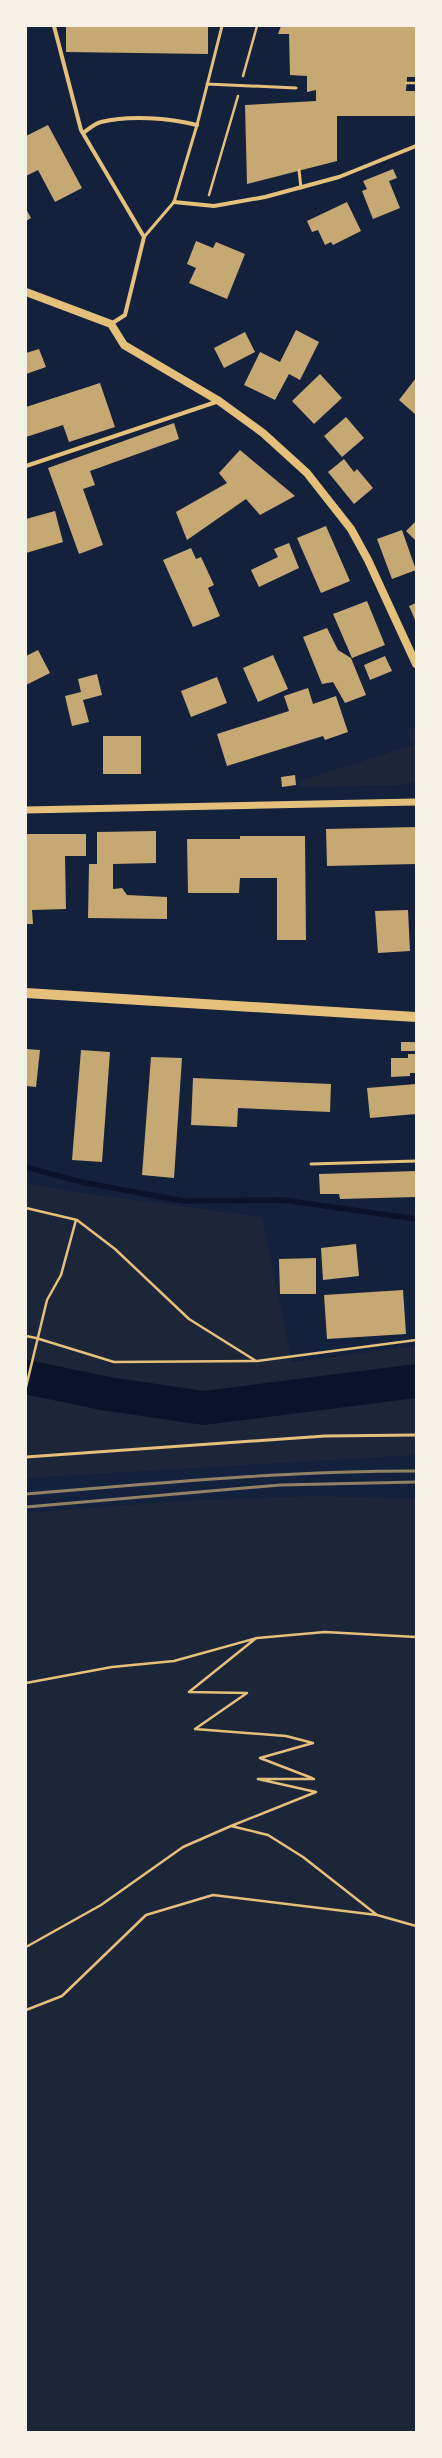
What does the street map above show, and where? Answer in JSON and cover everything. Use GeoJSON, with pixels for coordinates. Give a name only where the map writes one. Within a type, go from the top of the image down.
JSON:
{"type":"FeatureCollection","features":[{"type":"Feature","properties":{"kind":"main road"},"geometry":{"type":"LineString","coordinates":[[26,292],[111,324],[124,345],[219,401],[263,433],[307,473],[351,530],[368,560],[416,664]]}},
{"type":"Feature","properties":{"kind":"main road"},"geometry":{"type":"LineString","coordinates":[[26,993],[416,1017]]}},
{"type":"Feature","properties":{"kind":"street"},"geometry":{"type":"LineString","coordinates":[[54,26],[83,133],[144,237],[125,315],[111,324]]}},
{"type":"Feature","properties":{"kind":"street"},"geometry":{"type":"LineString","coordinates":[[83,133],[100,122],[135,119],[174,119],[197,125]]}},
{"type":"Feature","properties":{"kind":"street"},"geometry":{"type":"LineString","coordinates":[[174,202],[206,205],[229,203],[301,188],[339,177],[416,146]]}},
{"type":"Feature","properties":{"kind":"street"},"geometry":{"type":"LineString","coordinates":[[26,466],[219,401]]}},
{"type":"Feature","properties":{"kind":"street"},"geometry":{"type":"LineString","coordinates":[[26,810],[416,802]]}},
{"type":"Feature","properties":{"kind":"lane"},"geometry":{"type":"LineString","coordinates":[[144,237],[174,202],[197,125],[222,26]]}},
{"type":"Feature","properties":{"kind":"lane"},"geometry":{"type":"LineString","coordinates":[[207,84],[296,88]]}},
{"type":"Feature","properties":{"kind":"lane"},"geometry":{"type":"LineString","coordinates":[[299,170],[301,188]]}},
{"type":"Feature","properties":{"kind":"lane"},"geometry":{"type":"LineString","coordinates":[[312,1164],[416,1161]]}},
{"type":"Feature","properties":{"kind":"lane"},"geometry":{"type":"LineString","coordinates":[[26,1458],[325,1436],[416,1435]]}},
{"type":"Feature","properties":{"kind":"path"},"geometry":{"type":"LineString","coordinates":[[206,205],[241,85],[256,26]]}},
{"type":"Feature","properties":{"kind":"path"},"geometry":{"type":"LineString","coordinates":[[406,83],[416,83]]}},
{"type":"Feature","properties":{"kind":"path"},"geometry":{"type":"LineString","coordinates":[[26,1208],[76,1220],[115,1249],[189,1319],[257,1361]]}},
{"type":"Feature","properties":{"kind":"path"},"geometry":{"type":"LineString","coordinates":[[26,1387],[33,1359],[36,1338],[47,1300],[61,1275],[76,1220]]}},
{"type":"Feature","properties":{"kind":"path"},"geometry":{"type":"LineString","coordinates":[[26,1336],[114,1362],[257,1361],[416,1340]]}},
{"type":"Feature","properties":{"kind":"path"},"geometry":{"type":"LineString","coordinates":[[26,1683],[112,1667],[174,1661],[257,1638],[325,1632],[416,1637]]}},
{"type":"Feature","properties":{"kind":"path"},"geometry":{"type":"LineString","coordinates":[[26,1947],[101,1905],[184,1847],[230,1826],[316,1792],[258,1779],[314,1779],[260,1758],[313,1743],[286,1736],[195,1729],[247,1693],[189,1692],[257,1638]]}},
{"type":"Feature","properties":{"kind":"path"},"geometry":{"type":"LineString","coordinates":[[230,1826],[268,1835],[303,1857],[377,1915]]}},
{"type":"Feature","properties":{"kind":"path"},"geometry":{"type":"LineString","coordinates":[[26,2010],[62,1996],[146,1915],[213,1895],[377,1915],[416,1926]]}},
{"type":"Feature","properties":{"kind":"shaded area"},"geometry":{"type":"Polygon","coordinates":[[[416,727],[416,782],[403,785],[299,787],[297,782],[413,745],[407,730],[416,727]]]}},
{"type":"Feature","properties":{"kind":"shaded area"},"geometry":{"type":"Polygon","coordinates":[[[26,1183],[74,1192],[262,1217],[292,1362],[416,1346],[416,1455],[26,1478],[26,1183]]]}},
{"type":"Feature","properties":{"kind":"shaded area"},"geometry":{"type":"Polygon","coordinates":[[[316,1496],[416,1499],[416,2432],[26,2432],[26,1513],[179,1501],[316,1496]]]}},
{"type":"Feature","properties":{"kind":"building"},"geometry":{"type":"Polygon","coordinates":[[[66,26],[208,26],[208,54],[66,52],[66,26]]]}},
{"type":"Feature","properties":{"kind":"building"},"geometry":{"type":"Polygon","coordinates":[[[281,26],[416,26],[416,77],[407,77],[406,91],[416,91],[416,116],[337,116],[337,161],[247,184],[245,105],[316,101],[316,90],[307,92],[307,76],[290,75],[289,34],[278,34],[281,26]]]}},
{"type":"Feature","properties":{"kind":"building"},"geometry":{"type":"Polygon","coordinates":[[[48,125],[82,188],[55,202],[38,170],[26,176],[26,136],[48,125]]]}},
{"type":"Feature","properties":{"kind":"building"},"geometry":{"type":"Polygon","coordinates":[[[393,169],[397,178],[389,181],[400,208],[373,219],[362,191],[367,189],[363,181],[393,169]]]}},
{"type":"Feature","properties":{"kind":"building"},"geometry":{"type":"Polygon","coordinates":[[[347,202],[361,231],[333,245],[331,242],[325,245],[318,230],[312,232],[307,221],[347,202]]]}},
{"type":"Feature","properties":{"kind":"building"},"geometry":{"type":"Polygon","coordinates":[[[26,209],[31,218],[26,221],[26,209]]]}},
{"type":"Feature","properties":{"kind":"building"},"geometry":{"type":"Polygon","coordinates":[[[196,241],[213,248],[216,242],[245,254],[227,299],[189,283],[196,268],[187,264],[196,241]]]}},
{"type":"Feature","properties":{"kind":"building"},"geometry":{"type":"Polygon","coordinates":[[[296,330],[319,342],[300,380],[289,374],[275,400],[244,385],[260,352],[280,362],[296,330]]]}},
{"type":"Feature","properties":{"kind":"building"},"geometry":{"type":"Polygon","coordinates":[[[245,332],[255,352],[224,368],[214,348],[245,332]]]}},
{"type":"Feature","properties":{"kind":"building"},"geometry":{"type":"Polygon","coordinates":[[[39,349],[46,367],[26,374],[26,353],[39,349]]]}},
{"type":"Feature","properties":{"kind":"building"},"geometry":{"type":"Polygon","coordinates":[[[320,374],[342,398],[314,424],[292,401],[320,374]]]}},
{"type":"Feature","properties":{"kind":"building"},"geometry":{"type":"Polygon","coordinates":[[[416,378],[416,415],[399,400],[416,378]]]}},
{"type":"Feature","properties":{"kind":"building"},"geometry":{"type":"Polygon","coordinates":[[[100,383],[115,427],[69,442],[63,425],[26,437],[26,407],[100,383]]]}},
{"type":"Feature","properties":{"kind":"building"},"geometry":{"type":"Polygon","coordinates":[[[346,417],[364,438],[342,457],[324,436],[346,417]]]}},
{"type":"Feature","properties":{"kind":"building"},"geometry":{"type":"Polygon","coordinates":[[[174,423],[179,439],[90,471],[95,485],[83,489],[103,545],[79,554],[48,468],[174,423]]]}},
{"type":"Feature","properties":{"kind":"building"},"geometry":{"type":"Polygon","coordinates":[[[240,450],[295,496],[260,515],[246,499],[187,540],[176,512],[227,483],[219,473],[240,450]]]}},
{"type":"Feature","properties":{"kind":"building"},"geometry":{"type":"Polygon","coordinates":[[[344,459],[354,472],[357,469],[373,488],[354,504],[328,472],[344,459]]]}},
{"type":"Feature","properties":{"kind":"building"},"geometry":{"type":"Polygon","coordinates":[[[55,511],[63,542],[26,553],[26,519],[55,511]]]}},
{"type":"Feature","properties":{"kind":"building"},"geometry":{"type":"Polygon","coordinates":[[[416,521],[416,541],[406,531],[416,521]]]}},
{"type":"Feature","properties":{"kind":"building"},"geometry":{"type":"Polygon","coordinates":[[[326,526],[350,581],[321,593],[297,538],[326,526]]]}},
{"type":"Feature","properties":{"kind":"building"},"geometry":{"type":"Polygon","coordinates":[[[402,530],[416,570],[392,579],[377,539],[402,530]]]}},
{"type":"Feature","properties":{"kind":"building"},"geometry":{"type":"Polygon","coordinates":[[[289,543],[299,568],[259,587],[251,570],[278,557],[274,549],[289,543]]]}},
{"type":"Feature","properties":{"kind":"building"},"geometry":{"type":"Polygon","coordinates":[[[191,548],[196,559],[201,557],[214,585],[208,588],[220,616],[193,627],[163,560],[191,548]]]}},
{"type":"Feature","properties":{"kind":"building"},"geometry":{"type":"Polygon","coordinates":[[[367,601],[385,645],[352,658],[333,614],[367,601]]]}},
{"type":"Feature","properties":{"kind":"building"},"geometry":{"type":"Polygon","coordinates":[[[416,603],[416,622],[409,606],[416,603]]]}},
{"type":"Feature","properties":{"kind":"building"},"geometry":{"type":"Polygon","coordinates":[[[327,628],[338,650],[351,658],[366,695],[345,703],[333,682],[322,684],[303,637],[327,628]]]}},
{"type":"Feature","properties":{"kind":"building"},"geometry":{"type":"Polygon","coordinates":[[[38,650],[50,673],[26,685],[26,656],[38,650]]]}},
{"type":"Feature","properties":{"kind":"building"},"geometry":{"type":"Polygon","coordinates":[[[273,655],[288,689],[258,702],[243,668],[273,655]]]}},
{"type":"Feature","properties":{"kind":"building"},"geometry":{"type":"Polygon","coordinates":[[[385,656],[392,671],[370,680],[364,665],[385,656]]]}},
{"type":"Feature","properties":{"kind":"building"},"geometry":{"type":"Polygon","coordinates":[[[97,674],[102,695],[83,700],[89,722],[72,726],[65,696],[81,692],[78,679],[97,674]]]}},
{"type":"Feature","properties":{"kind":"building"},"geometry":{"type":"Polygon","coordinates":[[[217,677],[227,703],[191,717],[181,691],[217,677]]]}},
{"type":"Feature","properties":{"kind":"building"},"geometry":{"type":"Polygon","coordinates":[[[308,688],[313,704],[336,696],[348,732],[325,740],[323,736],[227,766],[217,734],[289,711],[284,696],[308,688]]]}},
{"type":"Feature","properties":{"kind":"building"},"geometry":{"type":"Polygon","coordinates":[[[103,736],[141,736],[141,774],[103,774],[103,736]]]}},
{"type":"Feature","properties":{"kind":"building"},"geometry":{"type":"Polygon","coordinates":[[[295,775],[296,785],[282,787],[281,777],[295,775]]]}},
{"type":"Feature","properties":{"kind":"building"},"geometry":{"type":"Polygon","coordinates":[[[416,827],[416,864],[327,866],[326,829],[416,827]]]}},
{"type":"Feature","properties":{"kind":"building"},"geometry":{"type":"Polygon","coordinates":[[[156,831],[156,863],[113,864],[113,889],[122,888],[127,895],[167,897],[167,919],[88,918],[89,864],[97,864],[97,832],[156,831]]]}},
{"type":"Feature","properties":{"kind":"building"},"geometry":{"type":"Polygon","coordinates":[[[26,834],[86,834],[86,856],[65,856],[66,909],[32,910],[33,924],[26,924],[26,834]]]}},
{"type":"Feature","properties":{"kind":"building"},"geometry":{"type":"Polygon","coordinates":[[[240,836],[305,836],[306,940],[277,940],[277,878],[240,878],[239,893],[188,893],[187,839],[240,839],[240,836]]]}},
{"type":"Feature","properties":{"kind":"building"},"geometry":{"type":"Polygon","coordinates":[[[408,910],[410,951],[378,953],[375,911],[408,910]]]}},
{"type":"Feature","properties":{"kind":"building"},"geometry":{"type":"Polygon","coordinates":[[[401,1042],[416,1042],[416,1051],[401,1051],[401,1042]]]}},
{"type":"Feature","properties":{"kind":"building"},"geometry":{"type":"Polygon","coordinates":[[[26,1049],[40,1050],[36,1087],[26,1086],[26,1049]]]}},
{"type":"Feature","properties":{"kind":"building"},"geometry":{"type":"Polygon","coordinates":[[[81,1050],[110,1052],[102,1162],[72,1160],[81,1050]]]}},
{"type":"Feature","properties":{"kind":"building"},"geometry":{"type":"Polygon","coordinates":[[[408,1054],[416,1054],[416,1073],[410,1073],[410,1076],[391,1077],[391,1058],[408,1058],[408,1054]]]}},
{"type":"Feature","properties":{"kind":"building"},"geometry":{"type":"Polygon","coordinates":[[[151,1057],[182,1058],[174,1178],[142,1175],[151,1057]]]}},
{"type":"Feature","properties":{"kind":"building"},"geometry":{"type":"Polygon","coordinates":[[[193,1078],[331,1084],[330,1112],[238,1108],[237,1127],[191,1125],[193,1078]]]}},
{"type":"Feature","properties":{"kind":"building"},"geometry":{"type":"Polygon","coordinates":[[[416,1084],[416,1114],[370,1118],[367,1088],[416,1084]]]}},
{"type":"Feature","properties":{"kind":"building"},"geometry":{"type":"Polygon","coordinates":[[[416,1171],[416,1197],[340,1199],[339,1194],[320,1194],[319,1174],[416,1171]]]}},
{"type":"Feature","properties":{"kind":"building"},"geometry":{"type":"Polygon","coordinates":[[[356,1244],[359,1276],[323,1280],[321,1248],[356,1244]]]}},
{"type":"Feature","properties":{"kind":"building"},"geometry":{"type":"Polygon","coordinates":[[[316,1258],[316,1294],[280,1294],[279,1259],[316,1258]]]}},
{"type":"Feature","properties":{"kind":"building"},"geometry":{"type":"Polygon","coordinates":[[[403,1290],[406,1334],[327,1339],[324,1295],[403,1290]]]}},
{"type":"Feature","properties":{"kind":"waterway"},"geometry":{"type":"LineString","coordinates":[[26,1167],[81,1182],[183,1201],[283,1200],[416,1219]]}},
{"type":"Feature","properties":{"kind":"waterway"},"geometry":{"type":"LineString","coordinates":[[26,1377],[108,1394],[204,1408],[416,1381]]}},
{"type":"Feature","properties":{"kind":"railway"},"geometry":{"type":"LineString","coordinates":[[26,1494],[270,1475],[416,1471]]}},
{"type":"Feature","properties":{"kind":"railway"},"geometry":{"type":"LineString","coordinates":[[26,1507],[280,1485],[416,1482]]}}]}
